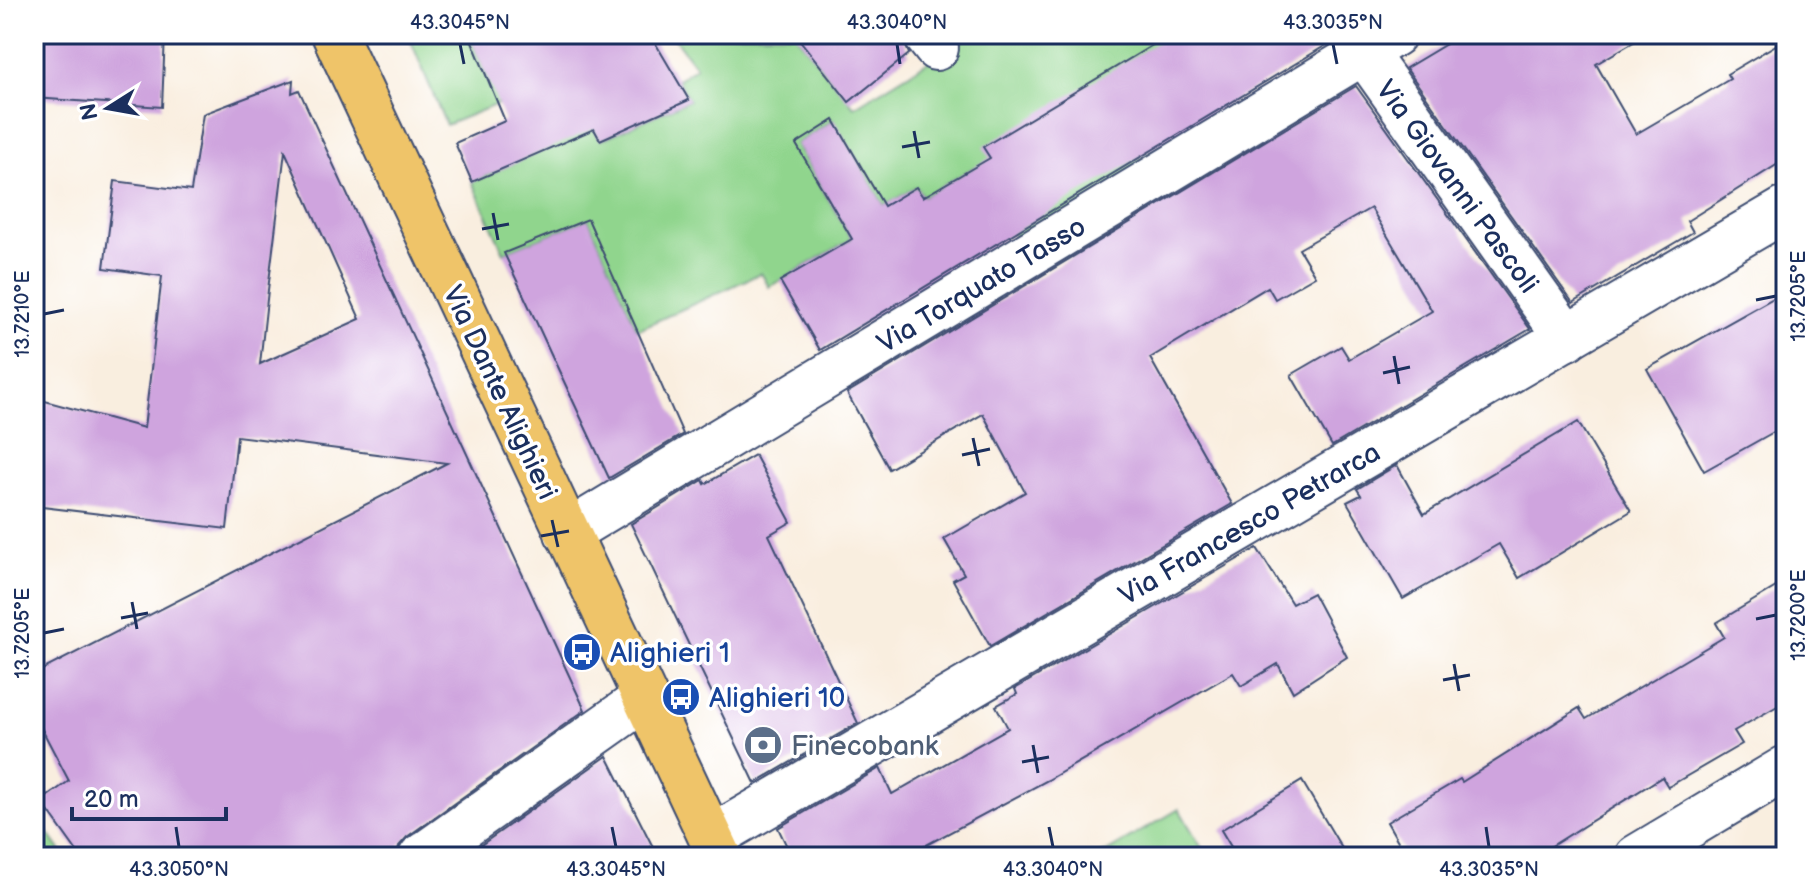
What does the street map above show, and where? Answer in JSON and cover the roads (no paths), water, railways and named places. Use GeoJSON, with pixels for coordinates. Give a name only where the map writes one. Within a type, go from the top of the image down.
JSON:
{"type":"FeatureCollection","features":[{"type":"Feature","properties":{"kind":"main road","name":"Via Dante Alighieri"},"geometry":{"type":"LineString","coordinates":[[334,40],[718,852]]}},
{"type":"Feature","properties":{"kind":"street","name":"Via Torquato Tasso"},"geometry":{"type":"LineString","coordinates":[[567,533],[1369,40]]}},
{"type":"Feature","properties":{"kind":"street","name":"Via Giovanni Pascoli"},"geometry":{"type":"LineString","coordinates":[[1369,40],[1567,338]]}},
{"type":"Feature","properties":{"kind":"street","name":"Via Francesco Petrarca"},"geometry":{"type":"LineString","coordinates":[[718,852],[1567,338],[1786,209]]}},
{"type":"Feature","properties":{"kind":"street"},"geometry":{"type":"LineString","coordinates":[[421,857],[645,698]]}},
{"type":"Feature","properties":{"kind":"street"},"geometry":{"type":"LineString","coordinates":[[1637,857],[1786,768]]}},
{"type":"Feature","properties":{"kind":"place","name":"Alighieri 1"},"geometry":{"type":"Point","coordinates":[582,652]}},
{"type":"Feature","properties":{"kind":"place","name":"Alighieri 10"},"geometry":{"type":"Point","coordinates":[681,697]}},
{"type":"Feature","properties":{"kind":"place","name":"Finecobank"},"geometry":{"type":"Point","coordinates":[763,745]}}]}
